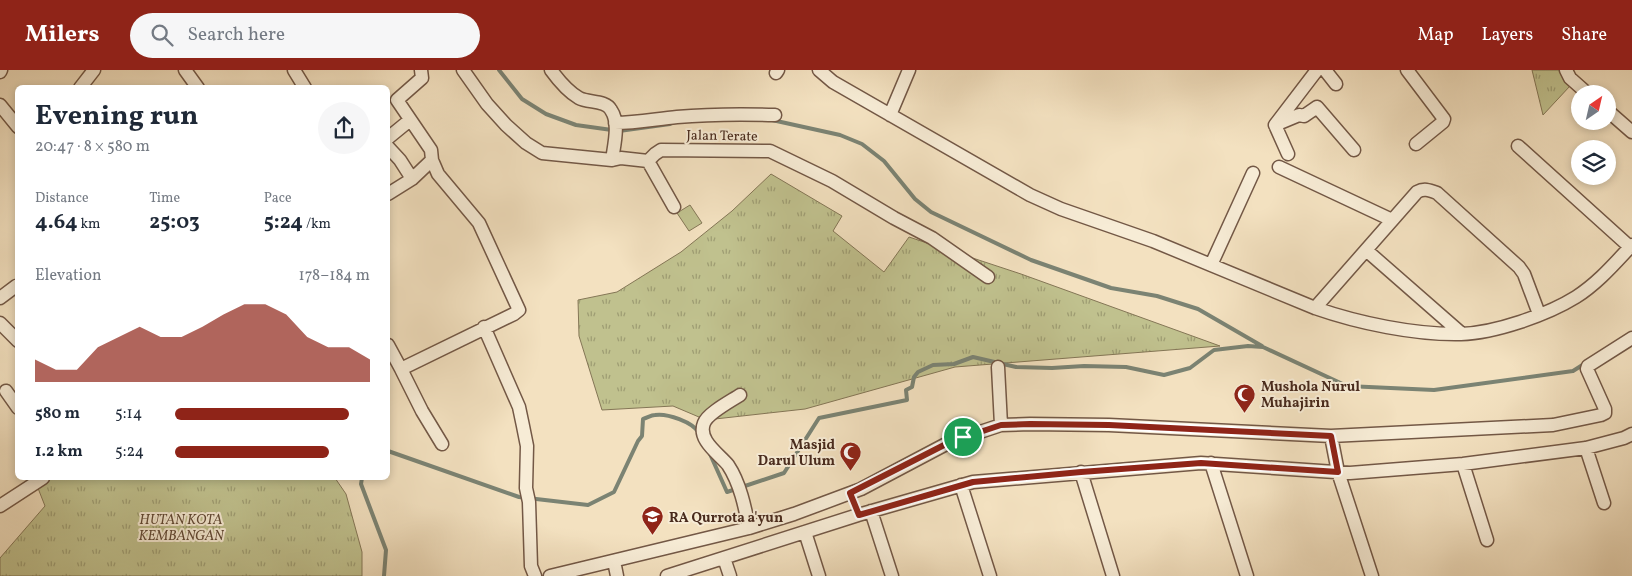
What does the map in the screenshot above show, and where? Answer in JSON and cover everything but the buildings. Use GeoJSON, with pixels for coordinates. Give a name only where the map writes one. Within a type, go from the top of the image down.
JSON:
{"type":"FeatureCollection","features":[{"type":"Feature","properties":{"kind":"street"},"geometry":{"type":"LineString","coordinates":[[82,85],[94,70]]}},
{"type":"Feature","properties":{"kind":"street"},"geometry":{"type":"LineString","coordinates":[[185,70],[196,85]]}},
{"type":"Feature","properties":{"kind":"street"},"geometry":{"type":"LineString","coordinates":[[294,70],[302,85]]}},
{"type":"Feature","properties":{"kind":"street","name":"Jalan Terate"},"geometry":{"type":"LineString","coordinates":[[463,70],[486,104],[518,138],[542,153],[612,160],[622,158],[648,160],[662,150],[770,151],[832,181],[932,238],[988,277]]}},
{"type":"Feature","properties":{"kind":"street"},"geometry":{"type":"LineString","coordinates":[[551,70],[565,88],[580,99],[605,104],[610,108],[615,125],[612,160]]}},
{"type":"Feature","properties":{"kind":"street"},"geometry":{"type":"LineString","coordinates":[[819,70],[833,82],[890,115],[1030,195],[1060,209],[1153,241],[1315,308],[1370,323],[1428,332],[1462,334],[1502,328],[1560,306],[1577,296],[1604,274],[1631,246],[1518,146]]}},
{"type":"Feature","properties":{"kind":"street"},"geometry":{"type":"LineString","coordinates":[[890,115],[909,70]]}},
{"type":"Feature","properties":{"kind":"street"},"geometry":{"type":"LineString","coordinates":[[1275,125],[1317,70]]}},
{"type":"Feature","properties":{"kind":"street"},"geometry":{"type":"LineString","coordinates":[[1325,70],[1336,84]]}},
{"type":"Feature","properties":{"kind":"street"},"geometry":{"type":"LineString","coordinates":[[1407,70],[1444,119],[1443,122],[1416,144]]}},
{"type":"Feature","properties":{"kind":"street"},"geometry":{"type":"LineString","coordinates":[[1566,70],[1570,78],[1578,85]]}},
{"type":"Feature","properties":{"kind":"street"},"geometry":{"type":"LineString","coordinates":[[401,369],[520,310],[479,223],[438,174],[432,160],[431,150],[397,100],[422,74]]}},
{"type":"Feature","properties":{"kind":"street"},"geometry":{"type":"LineString","coordinates":[[0,105],[15,123]]}},
{"type":"Feature","properties":{"kind":"street"},"geometry":{"type":"LineString","coordinates":[[1275,125],[1299,115],[1304,116],[1317,107],[1354,150]]}},
{"type":"Feature","properties":{"kind":"street"},"geometry":{"type":"LineString","coordinates":[[615,125],[677,117],[738,114],[774,115]]}},
{"type":"Feature","properties":{"kind":"street"},"geometry":{"type":"LineString","coordinates":[[1616,118],[1632,132]]}},
{"type":"Feature","properties":{"kind":"street"},"geometry":{"type":"LineString","coordinates":[[390,136],[410,120]]}},
{"type":"Feature","properties":{"kind":"street"},"geometry":{"type":"LineString","coordinates":[[1275,125],[1288,154]]}},
{"type":"Feature","properties":{"kind":"street"},"geometry":{"type":"LineString","coordinates":[[390,149],[409,174]]}},
{"type":"Feature","properties":{"kind":"street"},"geometry":{"type":"LineString","coordinates":[[390,193],[412,179],[432,160]]}},
{"type":"Feature","properties":{"kind":"street"},"geometry":{"type":"LineString","coordinates":[[648,160],[674,208]]}},
{"type":"Feature","properties":{"kind":"street"},"geometry":{"type":"LineString","coordinates":[[1279,167],[1392,220]]}},
{"type":"Feature","properties":{"kind":"street"},"geometry":{"type":"LineString","coordinates":[[1210,265],[1253,173]]}},
{"type":"Feature","properties":{"kind":"street"},"geometry":{"type":"LineString","coordinates":[[1315,308],[1417,192],[1423,189],[1436,193],[1519,267],[1524,274],[1539,314]]}},
{"type":"Feature","properties":{"kind":"street"},"geometry":{"type":"LineString","coordinates":[[1366,250],[1462,334]]}},
{"type":"Feature","properties":{"kind":"street"},"geometry":{"type":"LineString","coordinates":[[0,298],[15,287]]}},
{"type":"Feature","properties":{"kind":"street"},"geometry":{"type":"LineString","coordinates":[[0,323],[15,339]]}},
{"type":"Feature","properties":{"kind":"street"},"geometry":{"type":"LineString","coordinates":[[484,327],[519,407],[527,446],[526,488],[529,502],[531,566],[535,576]]}},
{"type":"Feature","properties":{"kind":"street"},"geometry":{"type":"LineString","coordinates":[[550,576],[749,528],[794,514],[850,493],[950,442],[1001,425],[1109,425],[1331,436],[1553,425],[1601,415],[1605,413],[1605,409],[1587,369],[1588,366],[1632,338]]}},
{"type":"Feature","properties":{"kind":"street"},"geometry":{"type":"LineString","coordinates":[[390,349],[422,411],[442,444]]}},
{"type":"Feature","properties":{"kind":"street"},"geometry":{"type":"LineString","coordinates":[[998,367],[1001,425]]}},
{"type":"Feature","properties":{"kind":"street"},"geometry":{"type":"LineString","coordinates":[[15,385],[3,391],[15,405]]}},
{"type":"Feature","properties":{"kind":"street"},"geometry":{"type":"LineString","coordinates":[[740,395],[708,418],[703,430],[707,442],[727,464],[736,481],[749,528]]}},
{"type":"Feature","properties":{"kind":"street"},"geometry":{"type":"LineString","coordinates":[[667,576],[865,513],[961,485],[986,481],[1211,463],[1338,472],[1463,464],[1586,448],[1632,434]]}},
{"type":"Feature","properties":{"kind":"street"},"geometry":{"type":"LineString","coordinates":[[1331,436],[1338,472],[1372,576]]}},
{"type":"Feature","properties":{"kind":"street"},"geometry":{"type":"LineString","coordinates":[[1586,448],[1604,503]]}},
{"type":"Feature","properties":{"kind":"street"},"geometry":{"type":"LineString","coordinates":[[1211,463],[1247,576]]}},
{"type":"Feature","properties":{"kind":"street"},"geometry":{"type":"LineString","coordinates":[[1463,464],[1487,540]]}},
{"type":"Feature","properties":{"kind":"street"},"geometry":{"type":"LineString","coordinates":[[1081,472],[1113,576]]}},
{"type":"Feature","properties":{"kind":"street"},"geometry":{"type":"LineString","coordinates":[[0,506],[40,480]]}},
{"type":"Feature","properties":{"kind":"street"},"geometry":{"type":"LineString","coordinates":[[961,485],[990,576]]}},
{"type":"Feature","properties":{"kind":"street"},"geometry":{"type":"LineString","coordinates":[[850,493],[865,513],[892,576]]}},
{"type":"Feature","properties":{"kind":"street"},"geometry":{"type":"LineString","coordinates":[[805,532],[819,576]]}},
{"type":"Feature","properties":{"kind":"street"},"geometry":{"type":"LineString","coordinates":[[724,558],[730,576]]}},
{"type":"Feature","properties":{"kind":"street"},"geometry":{"type":"LineString","coordinates":[[614,561],[617,576]]}},
{"type":"Feature","properties":{"kind":"green space"},"geometry":{"type":"Polygon","coordinates":[[[1532,70],[1562,70],[1570,86],[1543,115],[1532,70]]]}},
{"type":"Feature","properties":{"kind":"green space"},"geometry":{"type":"Polygon","coordinates":[[[771,174],[842,216],[833,231],[884,272],[909,237],[1021,274],[1220,346],[955,367],[805,409],[706,420],[673,406],[602,410],[579,336],[578,300],[617,292],[681,252],[732,211],[771,174]]]}},
{"type":"Feature","properties":{"kind":"green space"},"geometry":{"type":"Polygon","coordinates":[[[690,205],[702,223],[689,231],[677,213],[690,205]]]}},
{"type":"Feature","properties":{"kind":"green space","name":"HUTAN KOTA KEMBANGAN"},"geometry":{"type":"Polygon","coordinates":[[[35,480],[336,480],[346,494],[362,552],[362,576],[0,576],[0,558],[45,506],[35,480]]]}},
{"type":"Feature","properties":{"kind":"waterway"},"geometry":{"type":"LineString","coordinates":[[499,70],[522,99],[546,114],[576,125],[619,131],[670,124]]}},
{"type":"Feature","properties":{"kind":"waterway"},"geometry":{"type":"LineString","coordinates":[[772,120],[840,135],[862,144],[884,161],[915,199],[931,212],[1031,260],[1111,288],[1157,296],[1198,309],[1262,346]]}},
{"type":"Feature","properties":{"kind":"waterway"},"geometry":{"type":"LineString","coordinates":[[710,454],[727,492],[784,473],[819,418],[907,400],[906,390],[912,387],[914,377],[918,372],[933,365],[954,364],[973,357],[1016,367],[1126,367],[1164,375],[1190,368],[1214,350],[1248,346],[1263,347],[1347,386],[1434,390],[1573,371],[1584,364]]}},
{"type":"Feature","properties":{"kind":"waterway"},"geometry":{"type":"LineString","coordinates":[[390,452],[519,497],[588,505],[614,492],[642,436],[643,419],[652,415],[673,417],[691,425],[699,433]]}},
{"type":"Feature","properties":{"kind":"waterway"},"geometry":{"type":"LineString","coordinates":[[362,480],[361,484],[386,550],[384,576]]}},
{"type":"Feature","properties":{"kind":"place","name":"Mushola Nurul Muhajirin"},"geometry":{"type":"Point","coordinates":[1245,413]}},
{"type":"Feature","properties":{"kind":"place","name":"Masjid Darul Ulum"},"geometry":{"type":"Point","coordinates":[851,471]}},
{"type":"Feature","properties":{"kind":"place","name":"RA Qurrota a'yun"},"geometry":{"type":"Point","coordinates":[653,536]}},
{"type":"Feature","properties":{"kind":"route"},"geometry":{"type":"LineString","coordinates":[[1030,424],[1109,425],[1331,436],[1338,472],[1201,463],[1081,472],[973,482],[859,515],[850,493],[963,437],[1001,425],[1030,424]]}}]}
